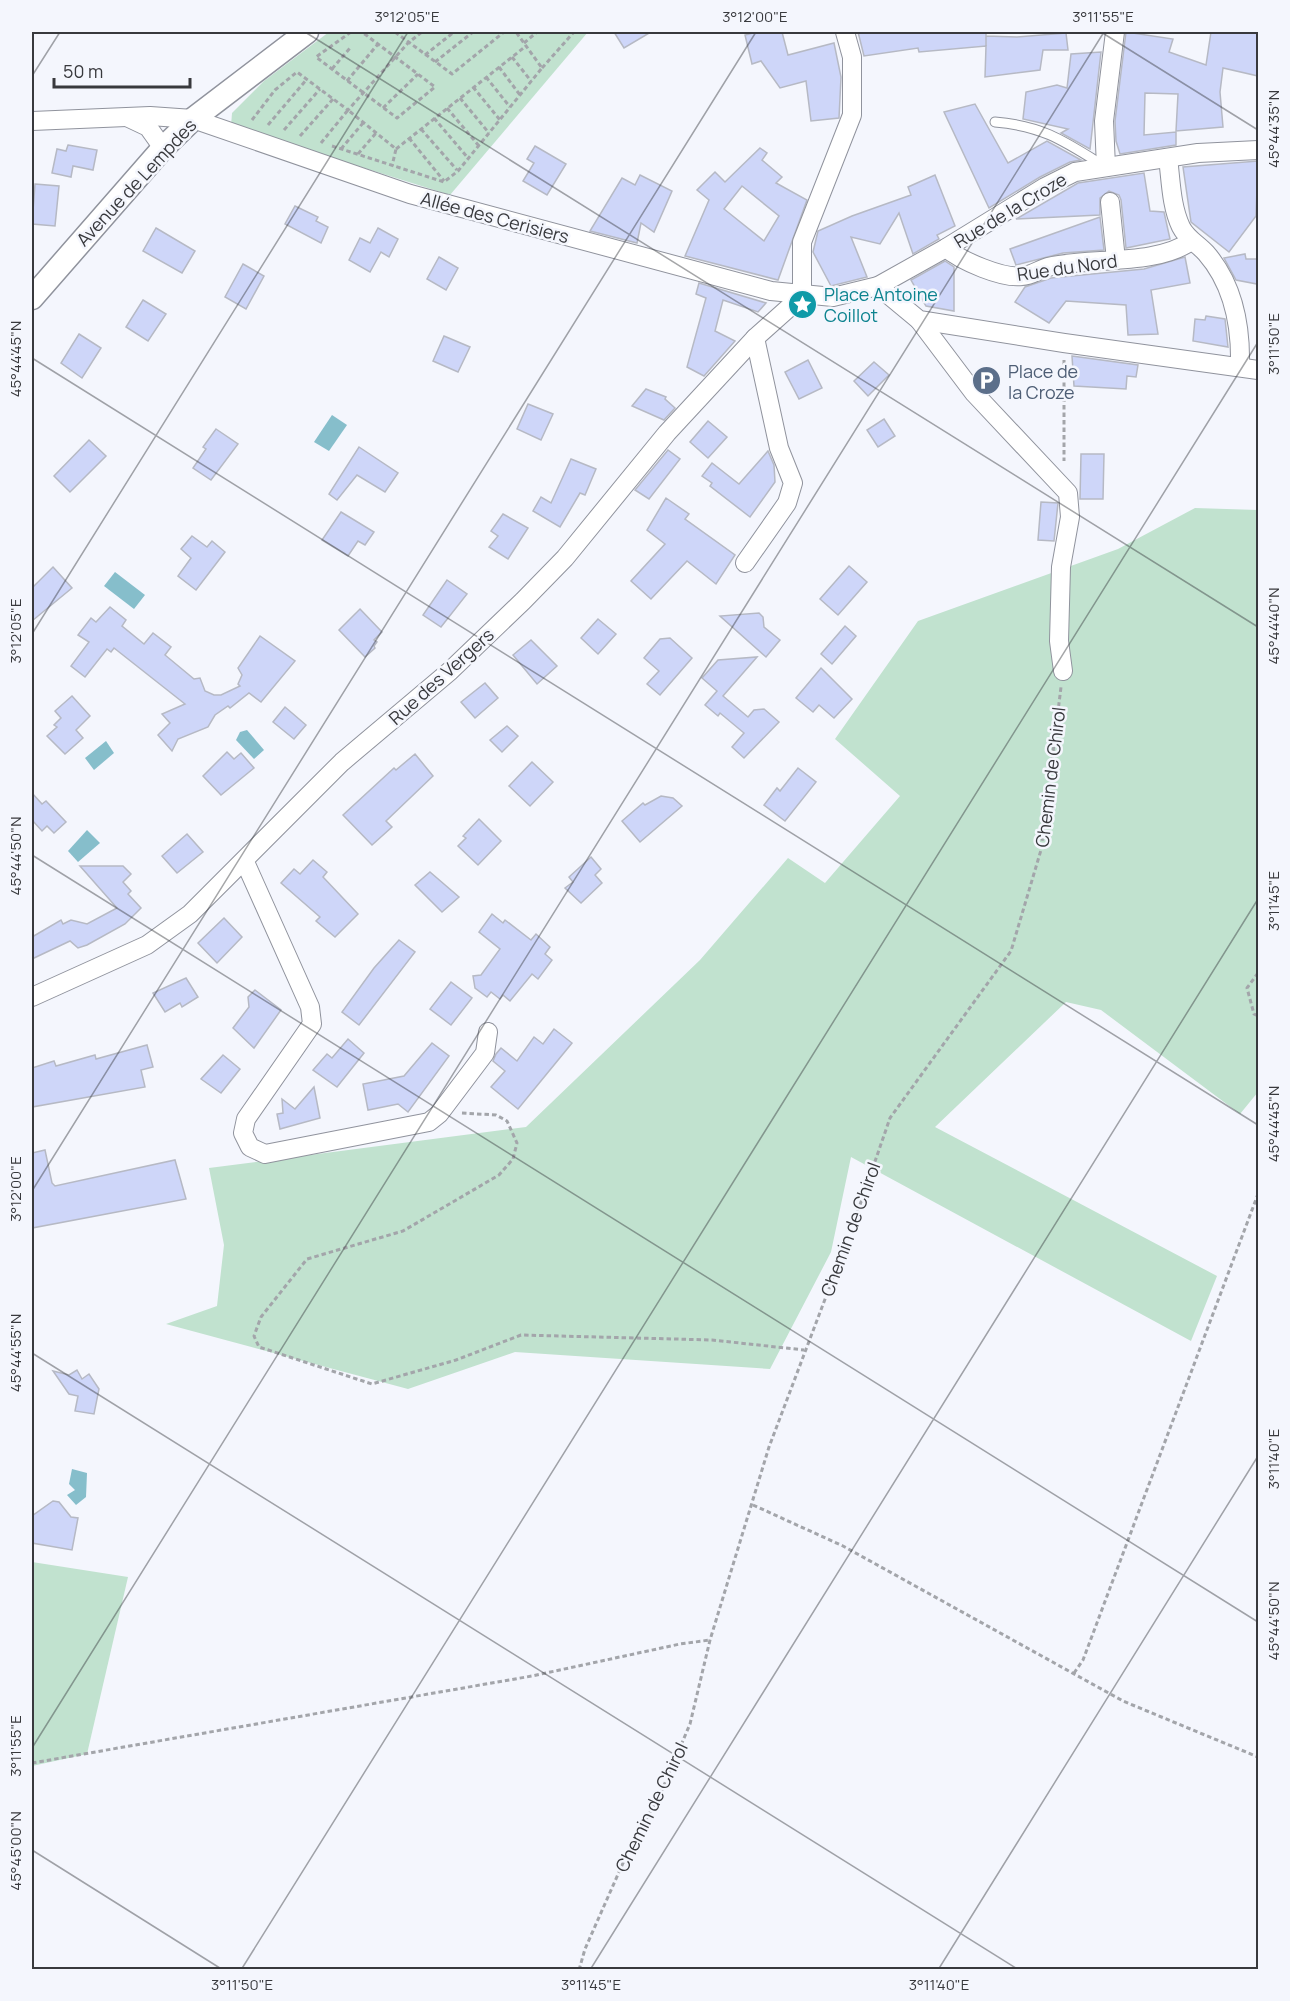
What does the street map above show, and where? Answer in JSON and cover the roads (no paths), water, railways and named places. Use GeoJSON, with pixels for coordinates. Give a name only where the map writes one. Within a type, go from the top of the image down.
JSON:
{"type":"FeatureCollection","features":[{"type":"Feature","properties":{"kind":"street","name":"Avenue de Lempdes"},"geometry":{"type":"LineString","coordinates":[[32,298],[163,148],[193,119],[307,32]]}},
{"type":"Feature","properties":{"kind":"street"},"geometry":{"type":"LineString","coordinates":[[845,32],[852,57],[852,115],[802,242],[802,296],[833,297],[878,285],[919,320],[974,393],[1068,493],[1070,517],[1061,567],[1059,641],[1063,671]]}},
{"type":"Feature","properties":{"kind":"street"},"geometry":{"type":"LineString","coordinates":[[1106,167],[1104,121],[1115,32]]}},
{"type":"Feature","properties":{"kind":"street"},"geometry":{"type":"LineString","coordinates":[[129,118],[148,127],[163,148]]}},
{"type":"Feature","properties":{"kind":"street","name":"Allée des Cerisiers"},"geometry":{"type":"LineString","coordinates":[[32,121],[193,119],[410,194],[771,291],[802,296]]}},
{"type":"Feature","properties":{"kind":"street","name":"Rue de la Croze"},"geometry":{"type":"LineString","coordinates":[[878,285],[946,248],[1045,187],[1076,172],[1198,153],[1258,150]]}},
{"type":"Feature","properties":{"kind":"street"},"geometry":{"type":"LineString","coordinates":[[1168,158],[1173,204],[1181,227],[1191,242],[1206,253],[1232,295],[1240,344],[1240,366]]}},
{"type":"Feature","properties":{"kind":"street"},"geometry":{"type":"LineString","coordinates":[[1110,202],[1116,260]]}},
{"type":"Feature","properties":{"kind":"street","name":"Rue du Nord"},"geometry":{"type":"LineString","coordinates":[[946,248],[957,258],[1005,275],[1023,277],[1048,267],[1116,260],[1179,250],[1191,242]]}},
{"type":"Feature","properties":{"kind":"street","name":"Rue des Vergers"},"geometry":{"type":"LineString","coordinates":[[32,997],[147,945],[190,914],[342,762],[450,671],[524,601],[565,558],[667,433],[755,338],[802,296]]}},
{"type":"Feature","properties":{"kind":"street"},"geometry":{"type":"LineString","coordinates":[[919,320],[1064,343],[1258,369]]}},
{"type":"Feature","properties":{"kind":"street"},"geometry":{"type":"LineString","coordinates":[[745,563],[787,503],[793,483],[779,448],[755,338]]}},
{"type":"Feature","properties":{"kind":"street"},"geometry":{"type":"LineString","coordinates":[[245,861],[310,1007],[312,1024],[246,1119],[243,1133],[250,1147],[265,1154],[429,1122],[439,1114],[485,1053],[488,1032]]}},
{"type":"Feature","properties":{"kind":"lane"},"geometry":{"type":"LineString","coordinates":[[995,122],[1018,124],[1053,134],[1106,167]]}},
{"type":"Feature","properties":{"kind":"water"},"geometry":{"type":"Polygon","coordinates":[[[332,415],[347,425],[329,451],[314,442],[332,415]]]}},
{"type":"Feature","properties":{"kind":"water"},"geometry":{"type":"Polygon","coordinates":[[[115,572],[145,595],[134,609],[104,586],[115,572]]]}},
{"type":"Feature","properties":{"kind":"water"},"geometry":{"type":"Polygon","coordinates":[[[247,730],[264,750],[254,759],[236,740],[240,732],[247,730]]]}},
{"type":"Feature","properties":{"kind":"water"},"geometry":{"type":"Polygon","coordinates":[[[106,741],[114,753],[94,770],[85,758],[106,741]]]}},
{"type":"Feature","properties":{"kind":"water"},"geometry":{"type":"Polygon","coordinates":[[[87,830],[100,843],[78,862],[68,851],[87,830]]]}},
{"type":"Feature","properties":{"kind":"water"},"geometry":{"type":"Polygon","coordinates":[[[72,1469],[87,1473],[86,1497],[76,1505],[67,1495],[75,1490],[69,1484],[72,1469]]]}},
{"type":"Feature","properties":{"kind":"place","name":"Place Antoine Coillot"},"geometry":{"type":"Point","coordinates":[803,304]}},
{"type":"Feature","properties":{"kind":"place","name":"Place de la Croze"},"geometry":{"type":"Point","coordinates":[987,381]}}]}
